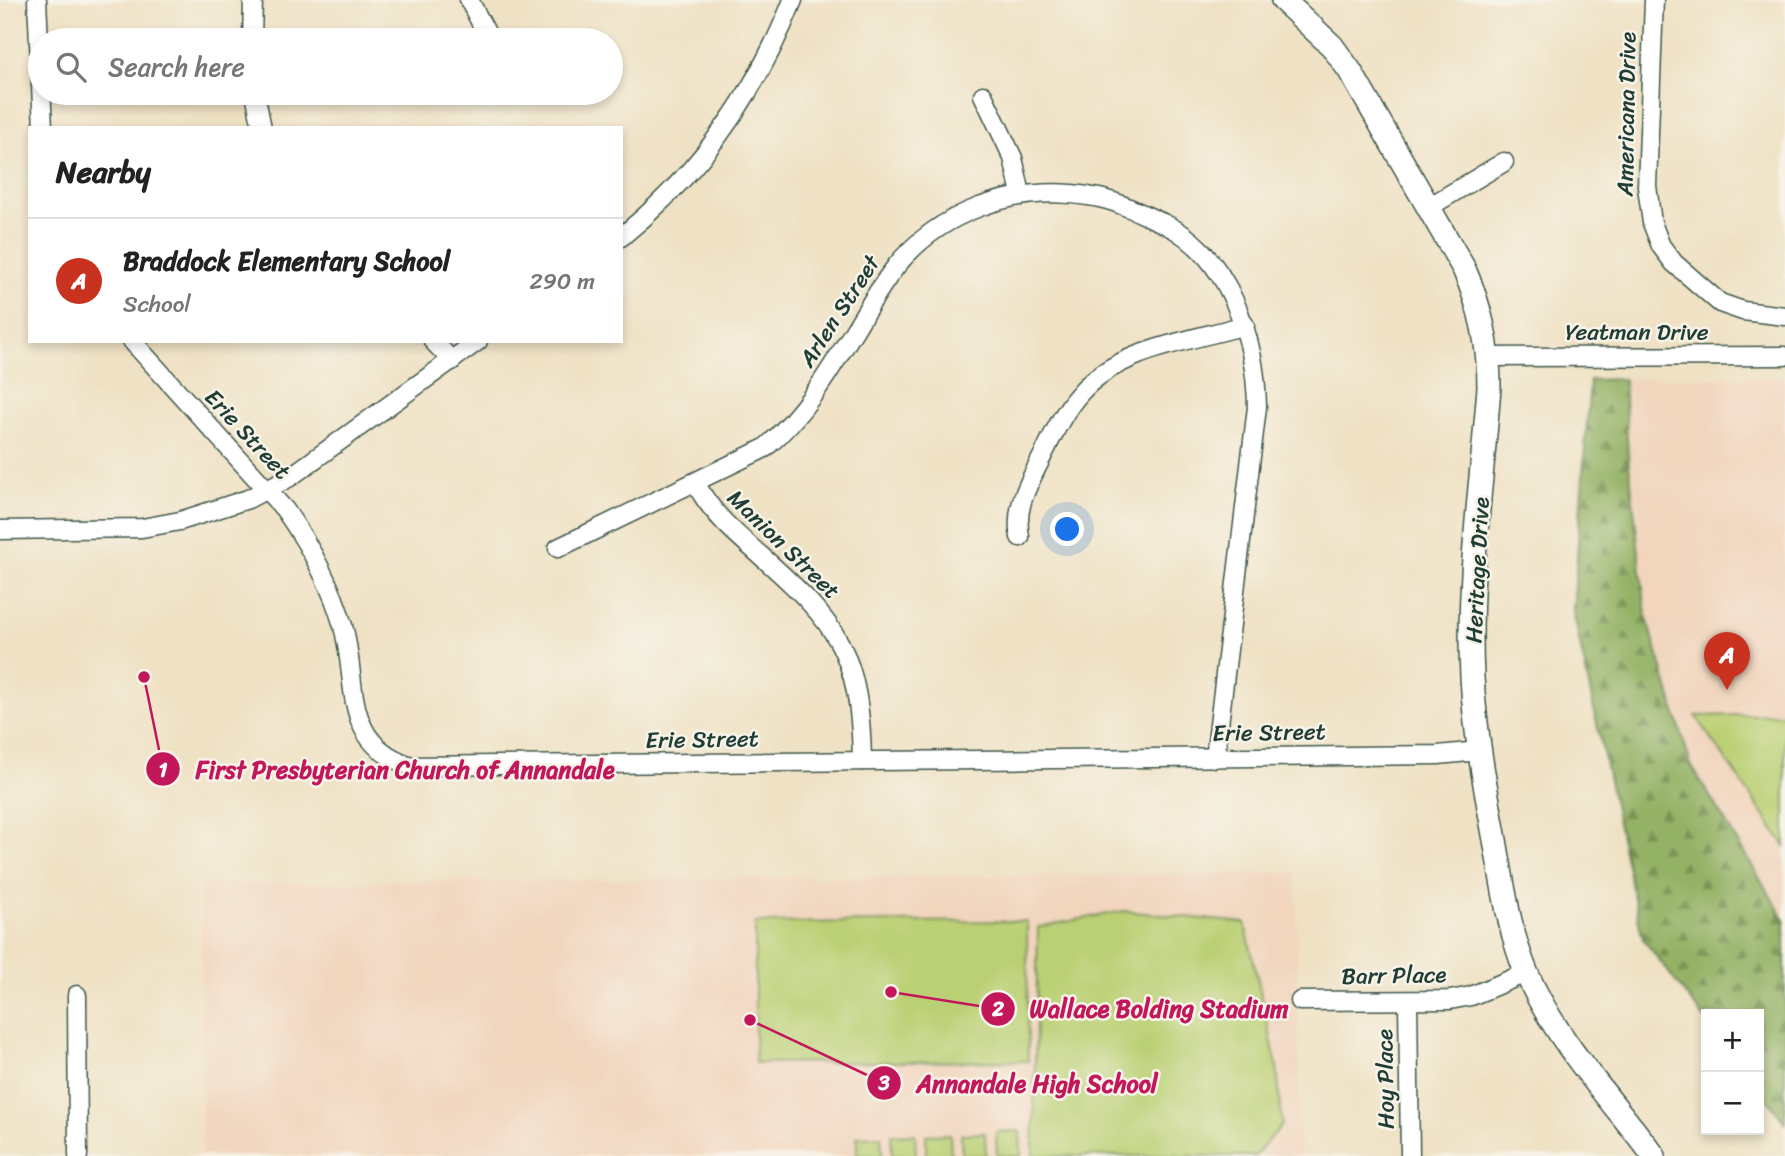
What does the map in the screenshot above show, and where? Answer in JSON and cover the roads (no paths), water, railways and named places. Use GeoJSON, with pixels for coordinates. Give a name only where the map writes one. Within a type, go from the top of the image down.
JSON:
{"type":"FeatureCollection","features":[{"type":"Feature","properties":{"kind":"street"},"geometry":{"type":"LineString","coordinates":[[37,0],[38,28]]}},
{"type":"Feature","properties":{"kind":"street"},"geometry":{"type":"LineString","coordinates":[[252,28],[253,0]]}},
{"type":"Feature","properties":{"kind":"street"},"geometry":{"type":"LineString","coordinates":[[469,0],[484,28]]}},
{"type":"Feature","properties":{"kind":"street"},"geometry":{"type":"LineString","coordinates":[[623,235],[676,188],[732,119],[755,83],[793,0]]}},
{"type":"Feature","properties":{"kind":"street","name":"Heritage Drive"},"geometry":{"type":"LineString","coordinates":[[1283,0],[1332,46],[1350,71],[1429,206],[1476,297],[1489,357],[1472,618],[1472,675],[1479,751],[1504,891],[1526,973],[1553,1021],[1654,1156]]}},
{"type":"Feature","properties":{"kind":"street","name":"Americana Drive"},"geometry":{"type":"LineString","coordinates":[[1654,0],[1647,186],[1652,223],[1661,246],[1674,263],[1720,303],[1743,311],[1785,316]]}},
{"type":"Feature","properties":{"kind":"street"},"geometry":{"type":"LineString","coordinates":[[983,95],[1013,158],[1021,194]]}},
{"type":"Feature","properties":{"kind":"street"},"geometry":{"type":"LineString","coordinates":[[42,105],[43,126]]}},
{"type":"Feature","properties":{"kind":"street"},"geometry":{"type":"LineString","coordinates":[[257,105],[262,126]]}},
{"type":"Feature","properties":{"kind":"street"},"geometry":{"type":"LineString","coordinates":[[1429,206],[1504,162]]}},
{"type":"Feature","properties":{"kind":"street","name":"Arlen Street"},"geometry":{"type":"LineString","coordinates":[[558,548],[745,460],[786,430],[813,396],[889,275],[916,246],[952,220],[976,208],[1021,194],[1045,192],[1095,197],[1123,205],[1170,226],[1197,247],[1210,264],[1245,325],[1252,352],[1257,407],[1215,758]]}},
{"type":"Feature","properties":{"kind":"street"},"geometry":{"type":"LineString","coordinates":[[1020,537],[1019,513],[1023,494],[1064,415],[1093,379],[1130,358],[1245,325]]}},
{"type":"Feature","properties":{"kind":"street","name":"Erie Street"},"geometry":{"type":"LineString","coordinates":[[134,343],[267,490],[307,541],[324,574],[344,627],[359,722],[378,750],[393,760],[411,766],[1438,755],[1479,751]]}},
{"type":"Feature","properties":{"kind":"street"},"geometry":{"type":"LineString","coordinates":[[435,343],[452,360]]}},
{"type":"Feature","properties":{"kind":"street"},"geometry":{"type":"LineString","coordinates":[[0,530],[142,528],[214,512],[267,490],[290,477],[475,343]]}},
{"type":"Feature","properties":{"kind":"street","name":"Yeatman Drive"},"geometry":{"type":"LineString","coordinates":[[1489,357],[1785,356]]}},
{"type":"Feature","properties":{"kind":"street","name":"Manion Street"},"geometry":{"type":"LineString","coordinates":[[696,484],[719,519],[809,598],[836,636],[851,668],[858,696],[862,761]]}},
{"type":"Feature","properties":{"kind":"street","name":"Barr Place"},"geometry":{"type":"LineString","coordinates":[[1300,1000],[1408,1001],[1471,996],[1526,973]]}},
{"type":"Feature","properties":{"kind":"street"},"geometry":{"type":"LineString","coordinates":[[77,995],[78,1156]]}},
{"type":"Feature","properties":{"kind":"street","name":"Hoy Place"},"geometry":{"type":"LineString","coordinates":[[1408,1001],[1410,1156]]}},
{"type":"Feature","properties":{"kind":"place","name":"First Presbyterian Church of Annandale"},"geometry":{"type":"Point","coordinates":[144,677]}},
{"type":"Feature","properties":{"kind":"place","name":"Braddock Elementary School"},"geometry":{"type":"Point","coordinates":[1727,690]}},
{"type":"Feature","properties":{"kind":"place","name":"Wallace Bolding Stadium"},"geometry":{"type":"Point","coordinates":[891,992]}},
{"type":"Feature","properties":{"kind":"place","name":"Annandale High School"},"geometry":{"type":"Point","coordinates":[750,1020]}}]}
